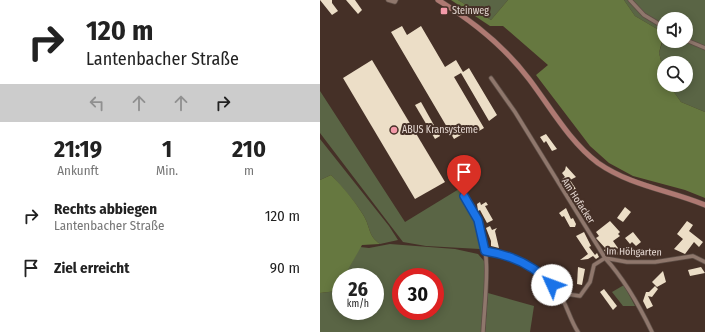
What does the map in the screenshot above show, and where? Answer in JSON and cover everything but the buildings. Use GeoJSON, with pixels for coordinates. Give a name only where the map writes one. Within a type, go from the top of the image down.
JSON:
{"type":"FeatureCollection","features":[{"type":"Feature","properties":{"kind":"main road"},"geometry":{"type":"LineString","coordinates":[[438,0],[484,31],[518,65],[576,142],[598,162],[633,182],[705,205]]}},
{"type":"Feature","properties":{"kind":"street"},"geometry":{"type":"LineString","coordinates":[[388,0],[394,2],[396,0]]}},
{"type":"Feature","properties":{"kind":"street"},"geometry":{"type":"LineString","coordinates":[[630,0],[644,15],[657,23]]}},
{"type":"Feature","properties":{"kind":"street"},"geometry":{"type":"LineString","coordinates":[[693,43],[705,48]]}},
{"type":"Feature","properties":{"kind":"street","name":"Am Hofacker"},"geometry":{"type":"LineString","coordinates":[[491,78],[515,112],[605,258],[619,274],[632,294],[652,332]]}},
{"type":"Feature","properties":{"kind":"street"},"geometry":{"type":"LineString","coordinates":[[464,196],[478,220],[485,251],[487,283],[483,332]]}},
{"type":"Feature","properties":{"kind":"street"},"geometry":{"type":"LineString","coordinates":[[485,251],[496,253],[528,264],[543,275],[560,293],[570,320],[578,332]]}},
{"type":"Feature","properties":{"kind":"street","name":"Im Höhgarten"},"geometry":{"type":"LineString","coordinates":[[560,293],[580,296],[590,282],[594,265],[605,258],[620,261],[655,262],[693,256],[705,262]]}},
{"type":"Feature","properties":{"kind":"green space"},"geometry":{"type":"Polygon","coordinates":[[[451,0],[458,0],[491,20],[508,0],[624,0],[635,16],[657,29],[657,48],[660,48],[660,56],[657,56],[657,92],[674,92],[681,102],[705,112],[705,198],[685,190],[633,176],[609,163],[590,146],[536,75],[548,65],[503,26],[490,26],[451,0]]]}},
{"type":"Feature","properties":{"kind":"green space"},"geometry":{"type":"Polygon","coordinates":[[[458,0],[508,0],[491,20],[458,0]]]}},
{"type":"Feature","properties":{"kind":"green space"},"geometry":{"type":"Polygon","coordinates":[[[624,0],[705,0],[705,112],[681,102],[674,92],[693,92],[693,56],[660,56],[659,53],[660,48],[693,48],[693,12],[657,12],[657,29],[635,16],[624,0]]]}},
{"type":"Feature","properties":{"kind":"green space"},"geometry":{"type":"Polygon","coordinates":[[[320,91],[405,222],[459,189],[479,226],[481,234],[480,249],[426,246],[403,242],[320,133],[320,91]]]}},
{"type":"Feature","properties":{"kind":"green space"},"geometry":{"type":"Polygon","coordinates":[[[320,139],[389,226],[398,240],[380,244],[376,241],[371,234],[365,218],[359,208],[331,175],[320,180],[320,139]]]}},
{"type":"Feature","properties":{"kind":"green space"},"geometry":{"type":"Polygon","coordinates":[[[331,175],[355,203],[365,218],[371,234],[380,244],[362,245],[349,268],[332,268],[332,292],[320,293],[320,180],[331,175]]]}},
{"type":"Feature","properties":{"kind":"green space"},"geometry":{"type":"Polygon","coordinates":[[[390,244],[455,249],[478,254],[484,261],[485,283],[482,332],[320,332],[320,293],[332,292],[332,320],[384,320],[384,268],[349,268],[360,247],[369,248],[390,244]]]}},
{"type":"Feature","properties":{"kind":"green space"},"geometry":{"type":"Polygon","coordinates":[[[624,285],[635,306],[623,306],[612,292],[624,285]]]}},
{"type":"Feature","properties":{"kind":"green space"},"geometry":{"type":"Polygon","coordinates":[[[488,293],[534,306],[530,332],[485,332],[488,293]]]}},
{"type":"Feature","properties":{"kind":"place","name":"Steinweg"},"geometry":{"type":"Point","coordinates":[444,11]}},
{"type":"Feature","properties":{"kind":"place","name":"ABUS Kransysteme"},"geometry":{"type":"Point","coordinates":[394,130]}},
{"type":"Feature","properties":{"kind":"route"},"geometry":{"type":"LineString","coordinates":[[464,196],[478,220],[485,251],[496,253],[528,264],[543,275],[552,285]]}}]}
